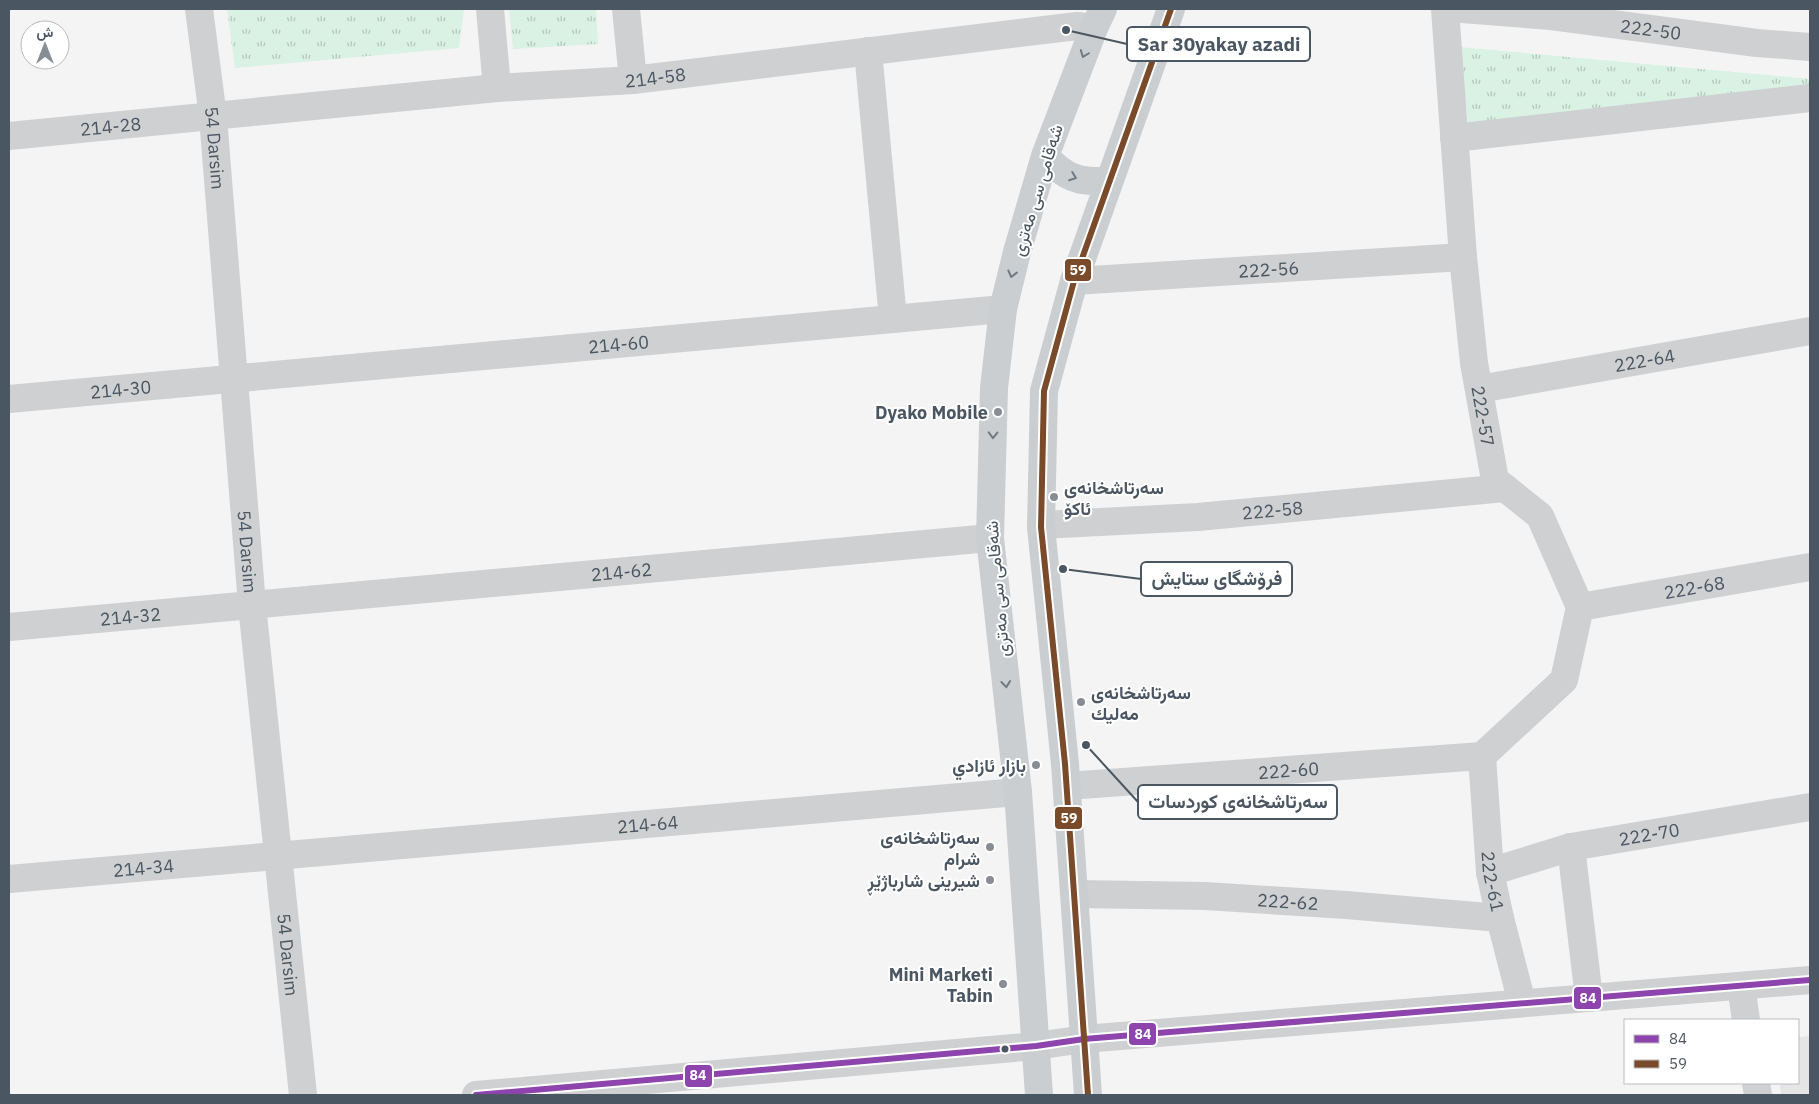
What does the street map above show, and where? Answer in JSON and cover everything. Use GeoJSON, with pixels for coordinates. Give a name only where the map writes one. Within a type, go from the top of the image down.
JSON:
{"type":"FeatureCollection","features":[{"type":"Feature","properties":{"kind":"main road"},"geometry":{"type":"LineString","coordinates":[[1088,1095],[1076,894],[1041,525],[1044,391],[1074,281],[1171,9]]}},
{"type":"Feature","properties":{"kind":"main road","name":"شەقامی سی مەتری"},"geometry":{"type":"LineString","coordinates":[[1039,1095],[1018,792],[990,538],[994,388],[1003,309],[1017,252],[1088,18]]}},
{"type":"Feature","properties":{"kind":"main road"},"geometry":{"type":"LineString","coordinates":[[1045,156],[1054,167],[1066,175],[1094,182],[1109,180]]}},
{"type":"Feature","properties":{"kind":"street","name":"54 Darsim"},"geometry":{"type":"LineString","coordinates":[[199,9],[213,117],[252,605],[303,1095]]}},
{"type":"Feature","properties":{"kind":"street"},"geometry":{"type":"LineString","coordinates":[[490,9],[497,88]]}},
{"type":"Feature","properties":{"kind":"street"},"geometry":{"type":"LineString","coordinates":[[626,9],[633,80]]}},
{"type":"Feature","properties":{"kind":"street","name":"222-57"},"geometry":{"type":"LineString","coordinates":[[1445,9],[1462,257],[1474,363],[1495,480],[1540,516],[1580,607]]}},
{"type":"Feature","properties":{"kind":"street","name":"222-50"},"geometry":{"type":"LineString","coordinates":[[1462,9],[1551,12],[1757,43],[1810,46]]}},
{"type":"Feature","properties":{"kind":"street","name":"214-58"},"geometry":{"type":"LineString","coordinates":[[213,117],[497,88],[633,80],[868,51],[1088,18]]}},
{"type":"Feature","properties":{"kind":"street"},"geometry":{"type":"LineString","coordinates":[[868,51],[893,319]]}},
{"type":"Feature","properties":{"kind":"street"},"geometry":{"type":"LineString","coordinates":[[1454,138],[1810,98]]}},
{"type":"Feature","properties":{"kind":"street","name":"214-28"},"geometry":{"type":"LineString","coordinates":[[9,136],[213,117]]}},
{"type":"Feature","properties":{"kind":"street","name":"222-56"},"geometry":{"type":"LineString","coordinates":[[1074,281],[1462,257]]}},
{"type":"Feature","properties":{"kind":"street","name":"214-60"},"geometry":{"type":"LineString","coordinates":[[234,379],[1003,309]]}},
{"type":"Feature","properties":{"kind":"street","name":"222-64"},"geometry":{"type":"LineString","coordinates":[[1479,389],[1810,332]]}},
{"type":"Feature","properties":{"kind":"street","name":"214-30"},"geometry":{"type":"LineString","coordinates":[[9,399],[234,379]]}},
{"type":"Feature","properties":{"kind":"street","name":"222-58"},"geometry":{"type":"LineString","coordinates":[[1041,525],[1198,517],[1505,488]]}},
{"type":"Feature","properties":{"kind":"street","name":"214-62"},"geometry":{"type":"LineString","coordinates":[[252,605],[990,538]]}},
{"type":"Feature","properties":{"kind":"street","name":"222-68"},"geometry":{"type":"LineString","coordinates":[[1580,607],[1810,567]]}},
{"type":"Feature","properties":{"kind":"street","name":"214-32"},"geometry":{"type":"LineString","coordinates":[[9,627],[252,605]]}},
{"type":"Feature","properties":{"kind":"street"},"geometry":{"type":"LineString","coordinates":[[1482,756],[1564,680],[1580,607]]}},
{"type":"Feature","properties":{"kind":"street","name":"222-60"},"geometry":{"type":"LineString","coordinates":[[1067,786],[1482,756]]}},
{"type":"Feature","properties":{"kind":"street","name":"222-61"},"geometry":{"type":"LineString","coordinates":[[1482,756],[1490,872],[1522,1004]]}},
{"type":"Feature","properties":{"kind":"street","name":"214-64"},"geometry":{"type":"LineString","coordinates":[[279,855],[1018,792]]}},
{"type":"Feature","properties":{"kind":"street","name":"222-70"},"geometry":{"type":"LineString","coordinates":[[1490,872],[1571,847],[1810,807]]}},
{"type":"Feature","properties":{"kind":"street"},"geometry":{"type":"LineString","coordinates":[[1571,847],[1589,998]]}},
{"type":"Feature","properties":{"kind":"street","name":"214-34"},"geometry":{"type":"LineString","coordinates":[[9,879],[279,855]]}},
{"type":"Feature","properties":{"kind":"street","name":"222-62"},"geometry":{"type":"LineString","coordinates":[[1076,894],[1205,896],[1346,905],[1500,918]]}},
{"type":"Feature","properties":{"kind":"street"},"geometry":{"type":"LineString","coordinates":[[476,1095],[1036,1046],[1084,1039],[1810,980]]}},
{"type":"Feature","properties":{"kind":"street"},"geometry":{"type":"LineString","coordinates":[[1741,986],[1746,1019]]}},
{"type":"Feature","properties":{"kind":"shaded area"},"geometry":{"type":"Polygon","coordinates":[[[1810,1036],[1810,1095],[1781,1095],[1780,1084],[1799,1084],[1799,1037],[1810,1036]]]}},
{"type":"Feature","properties":{"kind":"green space"},"geometry":{"type":"Polygon","coordinates":[[[227,9],[464,9],[459,48],[235,68],[227,9]]]}},
{"type":"Feature","properties":{"kind":"green space"},"geometry":{"type":"Polygon","coordinates":[[[509,9],[596,9],[598,44],[513,49],[509,9]]]}},
{"type":"Feature","properties":{"kind":"green space"},"geometry":{"type":"Polygon","coordinates":[[[1459,47],[1810,79],[1810,103],[1471,147],[1459,47]]]}},
{"type":"Feature","properties":{"kind":"transit line","name":"59"},"geometry":{"type":"LineString","coordinates":[[1088,1095],[1065,764],[1041,527],[1044,391],[1074,281],[1171,9]]}},
{"type":"Feature","properties":{"kind":"transit line","name":"84"},"geometry":{"type":"LineString","coordinates":[[476,1095],[1036,1046],[1084,1039],[1810,980]]}},
{"type":"Feature","properties":{"kind":"place","name":"Sar 30yakay azadi"},"geometry":{"type":"Point","coordinates":[1066,30]}},
{"type":"Feature","properties":{"kind":"place","name":"Dyako Mobile"},"geometry":{"type":"Point","coordinates":[998,412]}},
{"type":"Feature","properties":{"kind":"place","name":"سە‌رتاشخانە‌ی ئاكۆ"},"geometry":{"type":"Point","coordinates":[1054,497]}},
{"type":"Feature","properties":{"kind":"place","name":"فرۆشگای ستایش"},"geometry":{"type":"Point","coordinates":[1063,569]}},
{"type":"Feature","properties":{"kind":"place","name":"سە‌رتاشخانە‌ی مە‌لیك"},"geometry":{"type":"Point","coordinates":[1081,702]}},
{"type":"Feature","properties":{"kind":"place","name":"سە‌رتاشخانە‌ی كوردسات"},"geometry":{"type":"Point","coordinates":[1086,745]}},
{"type":"Feature","properties":{"kind":"place","name":"بازار ئازادي"},"geometry":{"type":"Point","coordinates":[1036,765]}},
{"type":"Feature","properties":{"kind":"place","name":"سە‌رتاشخانە‌ی شرام"},"geometry":{"type":"Point","coordinates":[990,847]}},
{"type":"Feature","properties":{"kind":"place","name":"شیرینی شارباژێڕ"},"geometry":{"type":"Point","coordinates":[990,880]}},
{"type":"Feature","properties":{"kind":"place","name":"Mini Marketi Tabin"},"geometry":{"type":"Point","coordinates":[1003,984]}}]}
